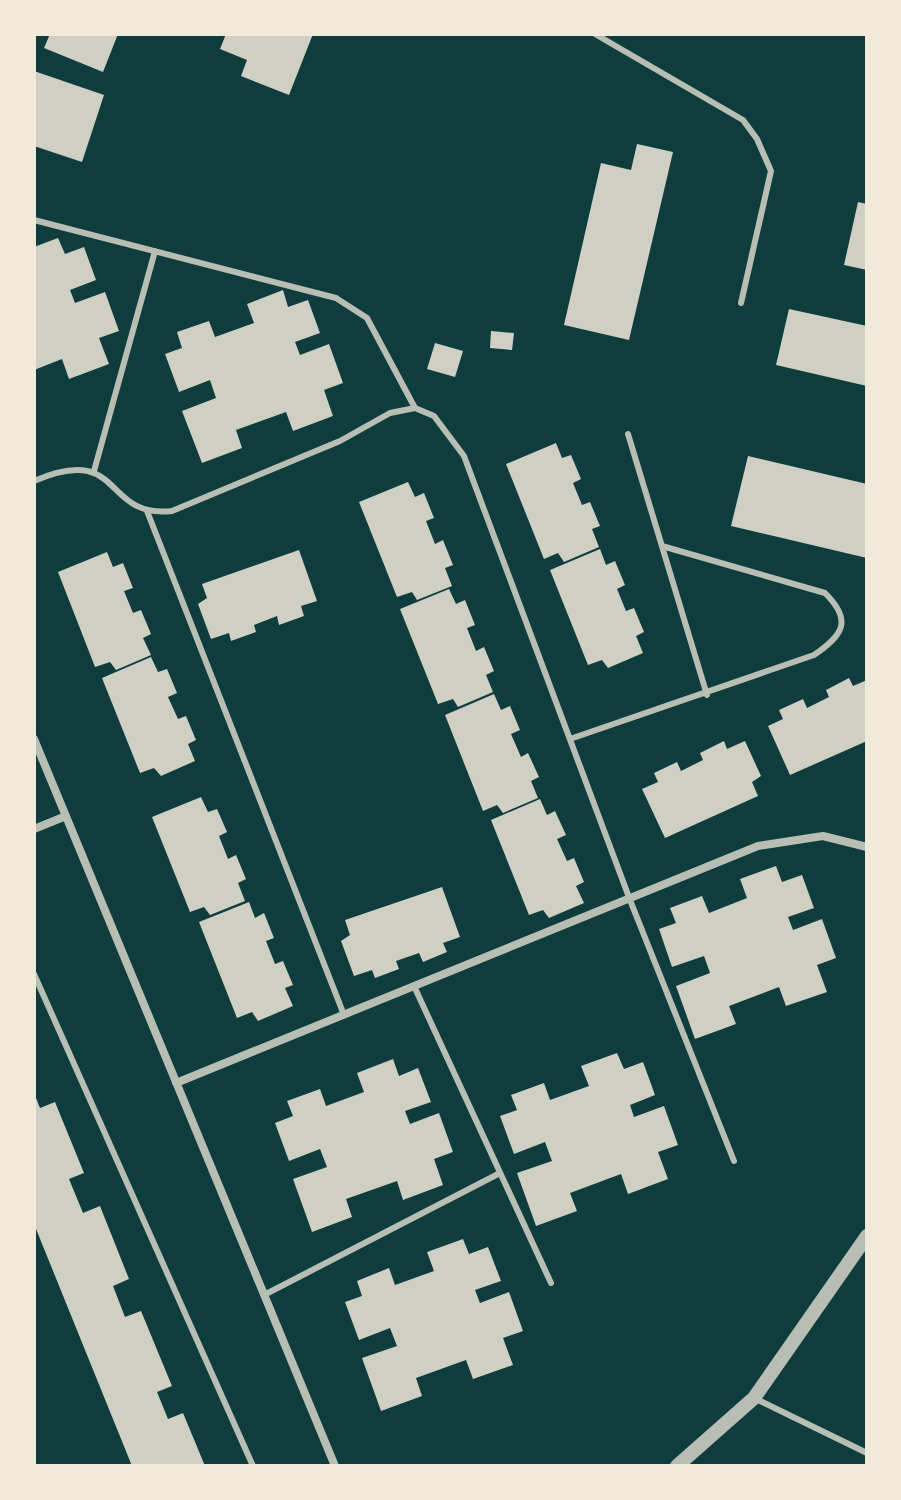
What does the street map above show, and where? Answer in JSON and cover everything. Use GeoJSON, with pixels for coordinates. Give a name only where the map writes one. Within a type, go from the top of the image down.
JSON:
{"type":"FeatureCollection","features":[{"type":"Feature","properties":{"kind":"street"},"geometry":{"type":"LineString","coordinates":[[34,739],[335,1466]]}},
{"type":"Feature","properties":{"kind":"street"},"geometry":{"type":"LineString","coordinates":[[34,829],[66,816]]}},
{"type":"Feature","properties":{"kind":"street"},"geometry":{"type":"LineString","coordinates":[[176,1083],[758,846],[823,836],[867,847]]}},
{"type":"Feature","properties":{"kind":"street"},"geometry":{"type":"LineString","coordinates":[[677,1466],[754,1398],[867,1236]]}},
{"type":"Feature","properties":{"kind":"lane"},"geometry":{"type":"LineString","coordinates":[[595,34],[743,120],[757,139],[771,171],[741,303]]}},
{"type":"Feature","properties":{"kind":"lane"},"geometry":{"type":"LineString","coordinates":[[34,220],[336,298],[367,318],[415,408]]}},
{"type":"Feature","properties":{"kind":"lane"},"geometry":{"type":"LineString","coordinates":[[94,471],[155,251]]}},
{"type":"Feature","properties":{"kind":"lane"},"geometry":{"type":"LineString","coordinates":[[34,481],[72,468],[94,471],[131,505],[147,511],[172,511],[340,441],[390,413],[415,408],[434,416],[464,456],[630,900],[734,1161]]}},
{"type":"Feature","properties":{"kind":"lane"},"geometry":{"type":"LineString","coordinates":[[628,434],[707,695]]}},
{"type":"Feature","properties":{"kind":"lane"},"geometry":{"type":"LineString","coordinates":[[147,511],[344,1015]]}},
{"type":"Feature","properties":{"kind":"lane"},"geometry":{"type":"LineString","coordinates":[[570,739],[707,695],[814,655],[836,640],[842,623],[839,607],[825,593],[662,546]]}},
{"type":"Feature","properties":{"kind":"lane"},"geometry":{"type":"LineString","coordinates":[[34,974],[253,1466]]}},
{"type":"Feature","properties":{"kind":"lane"},"geometry":{"type":"LineString","coordinates":[[414,986],[551,1283]]}},
{"type":"Feature","properties":{"kind":"lane"},"geometry":{"type":"LineString","coordinates":[[264,1295],[500,1173]]}},
{"type":"Feature","properties":{"kind":"lane"},"geometry":{"type":"LineString","coordinates":[[754,1398],[867,1453]]}},
{"type":"Feature","properties":{"kind":"building"},"geometry":{"type":"Polygon","coordinates":[[[50,34],[118,34],[103,72],[44,48],[50,34]]]}},
{"type":"Feature","properties":{"kind":"building"},"geometry":{"type":"Polygon","coordinates":[[[226,34],[313,34],[289,95],[241,76],[247,60],[220,49],[226,34]]]}},
{"type":"Feature","properties":{"kind":"building"},"geometry":{"type":"Polygon","coordinates":[[[34,71],[104,95],[82,162],[34,146],[34,71]]]}},
{"type":"Feature","properties":{"kind":"building"},"geometry":{"type":"Polygon","coordinates":[[[637,144],[673,152],[629,340],[564,325],[601,163],[631,170],[637,144]]]}},
{"type":"Feature","properties":{"kind":"building"},"geometry":{"type":"Polygon","coordinates":[[[858,202],[867,204],[867,270],[844,265],[858,202]]]}},
{"type":"Feature","properties":{"kind":"building"},"geometry":{"type":"Polygon","coordinates":[[[58,238],[65,254],[84,247],[96,280],[70,290],[75,303],[105,292],[119,331],[99,338],[109,364],[69,379],[62,359],[34,370],[34,247],[58,238]]]}},
{"type":"Feature","properties":{"kind":"building"},"geometry":{"type":"Polygon","coordinates":[[[283,290],[288,307],[308,300],[320,333],[295,342],[300,355],[329,344],[343,383],[324,390],[333,416],[293,431],[286,412],[236,430],[242,448],[202,463],[182,411],[216,398],[210,380],[179,392],[165,354],[182,348],[177,332],[209,321],[215,337],[254,323],[247,304],[283,290]]]}},
{"type":"Feature","properties":{"kind":"building"},"geometry":{"type":"Polygon","coordinates":[[[789,309],[867,326],[867,386],[776,365],[789,309]]]}},
{"type":"Feature","properties":{"kind":"building"},"geometry":{"type":"Polygon","coordinates":[[[491,331],[514,333],[512,350],[490,348],[491,331]]]}},
{"type":"Feature","properties":{"kind":"building"},"geometry":{"type":"Polygon","coordinates":[[[435,343],[463,351],[455,377],[427,369],[435,343]]]}},
{"type":"Feature","properties":{"kind":"building"},"geometry":{"type":"Polygon","coordinates":[[[556,443],[562,458],[571,455],[581,479],[573,483],[582,505],[590,502],[600,526],[592,529],[599,547],[564,562],[558,553],[544,559],[506,464],[556,443]]]}},
{"type":"Feature","properties":{"kind":"building"},"geometry":{"type":"Polygon","coordinates":[[[748,456],[867,484],[867,558],[731,526],[748,456]]]}},
{"type":"Feature","properties":{"kind":"building"},"geometry":{"type":"Polygon","coordinates":[[[408,482],[415,497],[424,493],[434,518],[426,521],[435,544],[443,540],[453,565],[445,568],[452,586],[417,600],[412,592],[397,597],[359,502],[408,482]]]}},
{"type":"Feature","properties":{"kind":"building"},"geometry":{"type":"Polygon","coordinates":[[[600,549],[606,565],[615,561],[625,585],[617,589],[626,611],[634,608],[644,632],[636,636],[643,653],[608,668],[602,660],[588,665],[550,570],[600,549]]]}},
{"type":"Feature","properties":{"kind":"building"},"geometry":{"type":"Polygon","coordinates":[[[299,550],[317,601],[301,606],[304,616],[279,625],[277,616],[254,625],[256,632],[231,641],[229,633],[211,639],[198,604],[207,598],[202,584],[299,550]]]}},
{"type":"Feature","properties":{"kind":"building"},"geometry":{"type":"Polygon","coordinates":[[[107,552],[113,567],[123,563],[133,588],[124,591],[133,613],[141,610],[151,634],[143,638],[151,655],[116,670],[110,662],[95,667],[58,572],[107,552]]]}},
{"type":"Feature","properties":{"kind":"building"},"geometry":{"type":"Polygon","coordinates":[[[449,589],[456,604],[465,600],[475,625],[467,628],[476,651],[484,647],[494,671],[486,675],[493,692],[458,707],[453,699],[438,704],[400,609],[449,589]]]}},
{"type":"Feature","properties":{"kind":"building"},"geometry":{"type":"Polygon","coordinates":[[[151,657],[158,672],[167,669],[177,693],[168,697],[178,719],[186,716],[196,740],[188,744],[195,761],[161,776],[154,768],[140,773],[102,678],[151,657]]]}},
{"type":"Feature","properties":{"kind":"building"},"geometry":{"type":"Polygon","coordinates":[[[849,678],[853,686],[867,680],[867,741],[790,775],[768,726],[783,719],[779,710],[803,699],[807,708],[829,697],[826,690],[849,678]]]}},
{"type":"Feature","properties":{"kind":"building"},"geometry":{"type":"Polygon","coordinates":[[[494,694],[501,710],[510,706],[520,730],[511,734],[521,757],[528,753],[539,777],[531,781],[538,798],[503,813],[497,805],[483,811],[445,715],[494,694]]]}},
{"type":"Feature","properties":{"kind":"building"},"geometry":{"type":"Polygon","coordinates":[[[724,741],[727,749],[745,741],[761,776],[752,782],[758,796],[665,838],[642,789],[658,782],[654,773],[677,762],[681,771],[703,760],[700,753],[724,741]]]}},
{"type":"Feature","properties":{"kind":"building"},"geometry":{"type":"Polygon","coordinates":[[[201,797],[208,812],[217,809],[227,832],[219,836],[228,859],[236,855],[246,879],[238,883],[245,901],[210,915],[204,907],[190,912],[152,817],[201,797]]]}},
{"type":"Feature","properties":{"kind":"building"},"geometry":{"type":"Polygon","coordinates":[[[540,799],[547,815],[555,811],[566,835],[557,839],[567,861],[574,858],[584,882],[576,886],[584,903],[549,918],[543,910],[529,915],[491,820],[540,799]]]}},
{"type":"Feature","properties":{"kind":"building"},"geometry":{"type":"Polygon","coordinates":[[[776,866],[782,882],[802,875],[814,908],[788,917],[793,930],[822,919],[836,958],[817,965],[827,992],[786,1006],[779,987],[729,1006],[736,1024],[695,1039],[676,986],[710,973],[704,956],[672,967],[659,929],[676,923],[670,908],[702,896],[709,913],[747,898],[740,879],[776,866]]]}},
{"type":"Feature","properties":{"kind":"building"},"geometry":{"type":"Polygon","coordinates":[[[442,887],[460,937],[443,943],[447,952],[423,962],[419,953],[396,961],[399,969],[375,978],[372,970],[354,976],[341,941],[350,935],[345,920],[442,887]]]}},
{"type":"Feature","properties":{"kind":"building"},"geometry":{"type":"Polygon","coordinates":[[[249,902],[255,918],[264,913],[274,938],[266,941],[275,964],[283,961],[293,985],[285,988],[293,1006],[258,1021],[252,1012],[237,1018],[199,922],[249,902]]]}},
{"type":"Feature","properties":{"kind":"building"},"geometry":{"type":"Polygon","coordinates":[[[617,1053],[624,1069],[643,1062],[655,1095],[630,1105],[634,1117],[664,1106],[678,1145],[658,1152],[668,1179],[628,1194],[621,1174],[570,1193],[577,1211],[536,1226],[517,1173],[552,1161],[545,1142],[514,1154],[500,1116],[517,1110],[511,1095],[544,1083],[550,1100],[589,1086],[581,1066],[617,1053]]]}},
{"type":"Feature","properties":{"kind":"building"},"geometry":{"type":"Polygon","coordinates":[[[393,1059],[399,1076],[418,1068],[431,1102],[405,1111],[410,1124],[439,1113],[453,1152],[434,1159],[443,1185],[403,1200],[397,1181],[346,1199],[352,1217],[312,1232],[293,1179],[327,1167],[320,1149],[289,1161],[275,1123],[293,1116],[287,1101],[320,1089],[326,1106],[364,1092],[357,1073],[393,1059]]]}},
{"type":"Feature","properties":{"kind":"building"},"geometry":{"type":"Polygon","coordinates":[[[34,1093],[40,1108],[55,1102],[84,1173],[69,1179],[83,1213],[100,1206],[129,1279],[113,1286],[125,1317],[141,1311],[172,1386],[157,1392],[168,1419],[183,1413],[205,1466],[132,1466],[34,1224],[34,1093]]]}},
{"type":"Feature","properties":{"kind":"building"},"geometry":{"type":"Polygon","coordinates":[[[463,1239],[469,1254],[488,1247],[501,1281],[475,1290],[480,1303],[509,1292],[523,1331],[503,1338],[513,1365],[473,1379],[466,1360],[416,1378],[422,1396],[381,1411],[362,1358],[397,1346],[390,1328],[359,1340],[345,1302],[362,1296],[357,1281],[389,1268],[395,1285],[434,1271],[427,1252],[463,1239]]]}}]}
